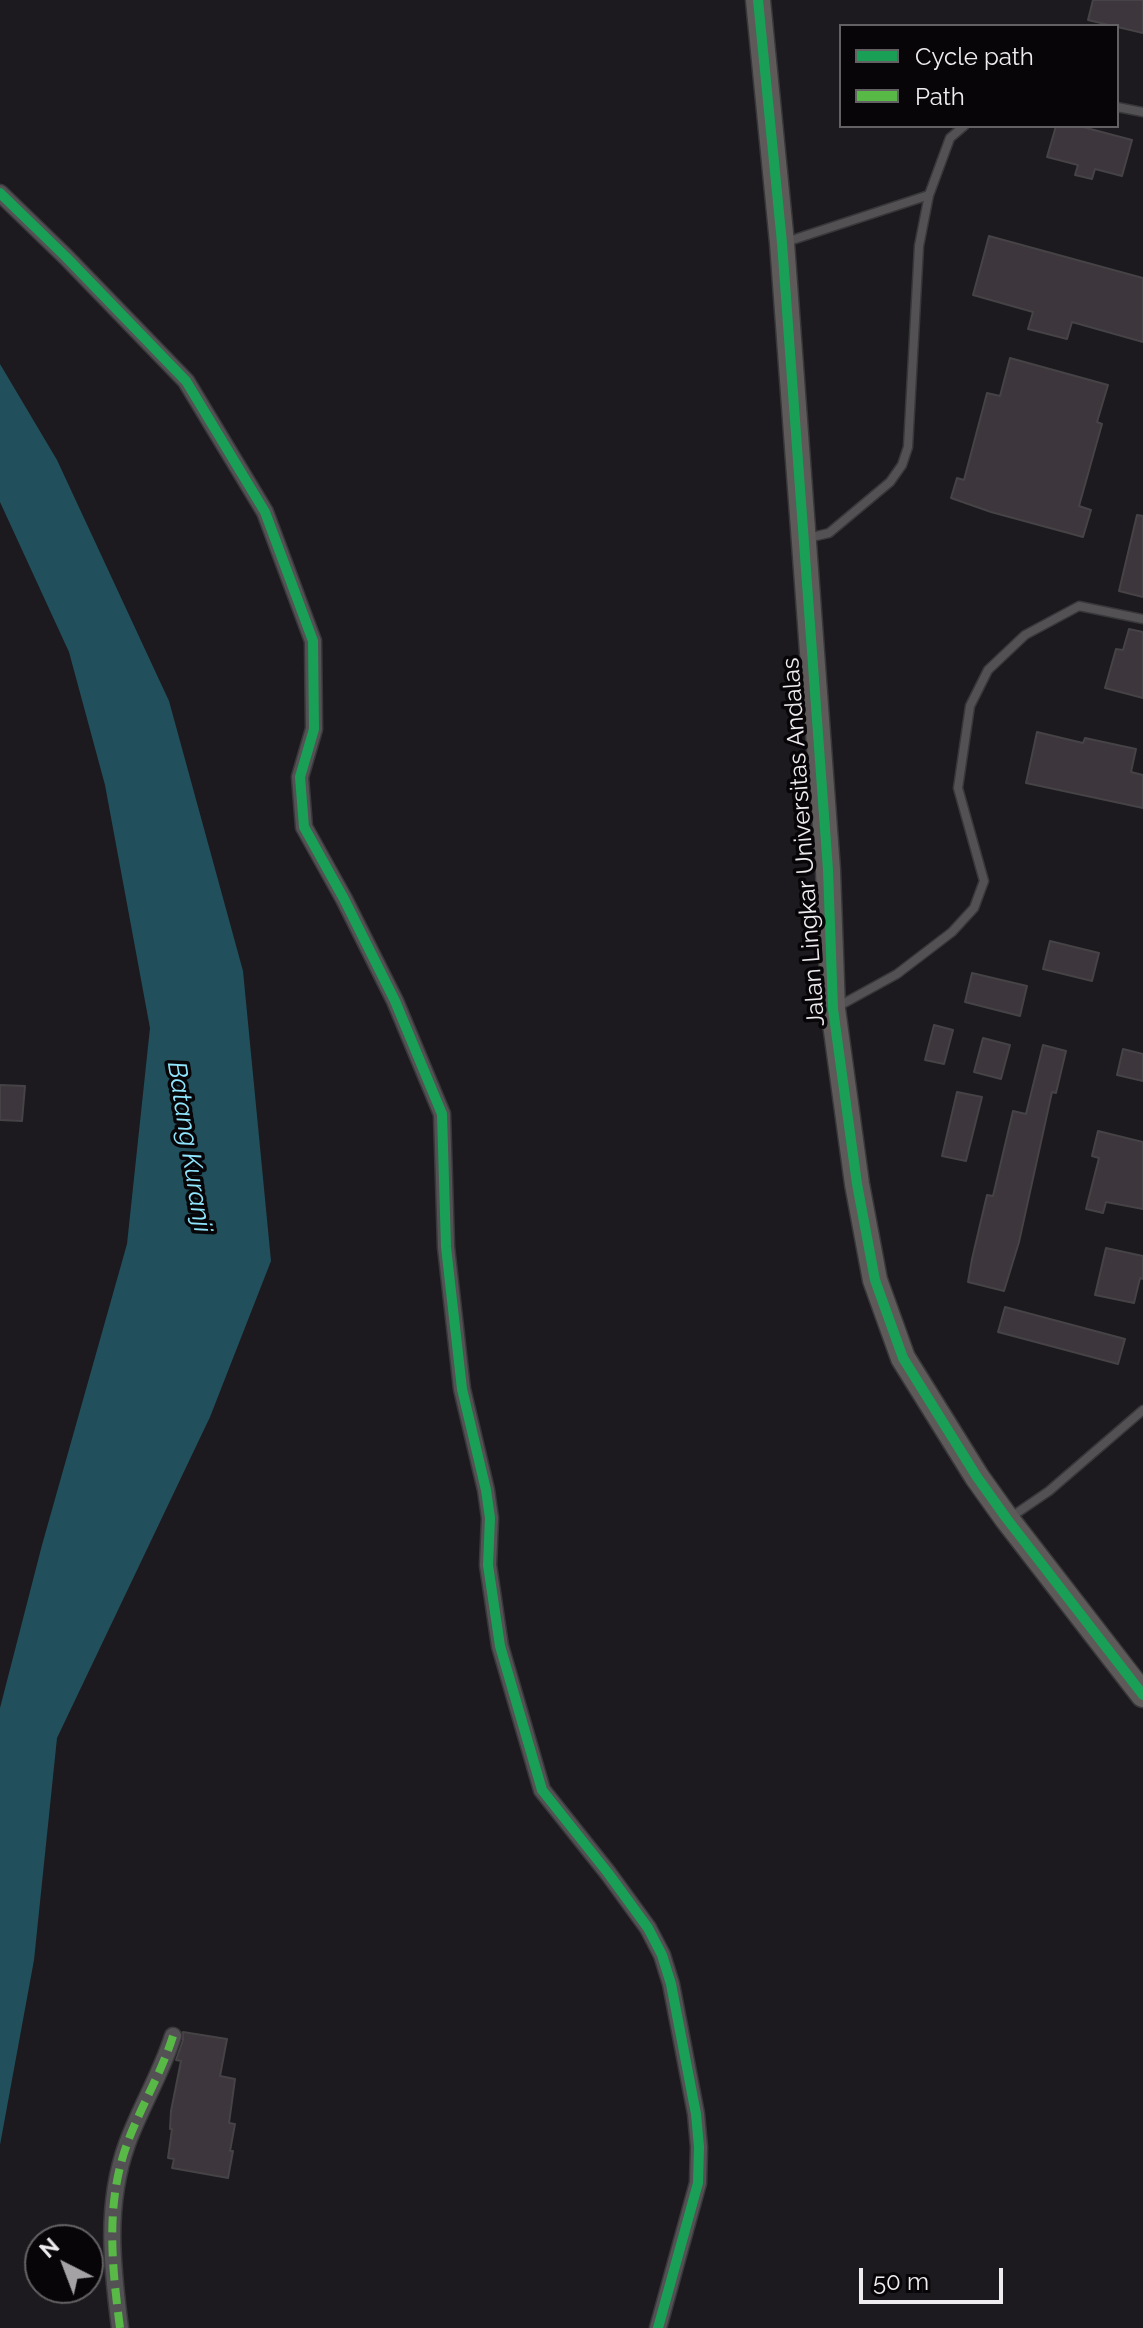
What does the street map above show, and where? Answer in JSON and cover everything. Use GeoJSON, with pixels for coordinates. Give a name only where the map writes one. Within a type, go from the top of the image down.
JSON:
{"type":"FeatureCollection","features":[{"type":"Feature","properties":{"kind":"street","name":"Jalan Lingkar Universitas Andalas"},"geometry":{"type":"LineString","coordinates":[[758,0],[782,243],[828,870],[833,1009],[857,1184],[875,1280],[903,1358],[1007,1519],[1143,1695]]}},
{"type":"Feature","properties":{"kind":"street"},"geometry":{"type":"LineString","coordinates":[[0,193],[186,381],[265,512],[313,641],[314,729],[300,777],[304,827],[395,1001],[442,1114],[446,1247],[462,1389],[490,1518],[488,1565],[500,1646],[542,1790],[648,1928],[662,1955],[671,1984],[696,2114],[700,2168],[658,2328]]}},
{"type":"Feature","properties":{"kind":"street"},"geometry":{"type":"LineString","coordinates":[[120,2328],[111,2259],[116,2179],[127,2143],[155,2085],[173,2036]]}},
{"type":"Feature","properties":{"kind":"lane"},"geometry":{"type":"LineString","coordinates":[[1119,107],[1143,112]]}},
{"type":"Feature","properties":{"kind":"lane"},"geometry":{"type":"LineString","coordinates":[[803,539],[829,533],[890,482],[902,465],[908,447],[919,246],[929,195],[950,138],[962,128]]}},
{"type":"Feature","properties":{"kind":"lane"},"geometry":{"type":"LineString","coordinates":[[782,243],[929,195]]}},
{"type":"Feature","properties":{"kind":"lane"},"geometry":{"type":"LineString","coordinates":[[833,1009],[897,974],[952,932],[974,908],[984,881],[958,788],[970,706],[988,670],[1025,635],[1079,606],[1143,619]]}},
{"type":"Feature","properties":{"kind":"lane"},"geometry":{"type":"LineString","coordinates":[[1007,1519],[1049,1491],[1143,1410]]}},
{"type":"Feature","properties":{"kind":"water","name":"Batang Kuranji"},"geometry":{"type":"Polygon","coordinates":[[[0,364],[57,460],[169,701],[243,971],[271,1261],[210,1417],[57,1738],[34,1960],[0,2145],[0,1708],[42,1545],[127,1244],[150,1028],[105,785],[69,652],[0,502],[0,364]]]}},
{"type":"Feature","properties":{"kind":"building"},"geometry":{"type":"Polygon","coordinates":[[[1093,0],[1143,0],[1143,33],[1119,27],[1119,24],[1088,20],[1093,0]]]}},
{"type":"Feature","properties":{"kind":"building"},"geometry":{"type":"Polygon","coordinates":[[[1055,128],[1087,128],[1132,140],[1122,176],[1095,169],[1092,179],[1075,175],[1078,165],[1047,157],[1055,128]]]}},
{"type":"Feature","properties":{"kind":"building"},"geometry":{"type":"Polygon","coordinates":[[[989,236],[1143,278],[1143,342],[1072,322],[1067,339],[1028,329],[1033,312],[973,295],[989,236]]]}},
{"type":"Feature","properties":{"kind":"building"},"geometry":{"type":"Polygon","coordinates":[[[1010,358],[1108,385],[1097,422],[1102,424],[1079,506],[1091,510],[1083,537],[951,498],[957,478],[964,480],[987,393],[1000,396],[1010,358]]]}},
{"type":"Feature","properties":{"kind":"building"},"geometry":{"type":"Polygon","coordinates":[[[1137,515],[1143,516],[1143,597],[1119,591],[1137,515]]]}},
{"type":"Feature","properties":{"kind":"building"},"geometry":{"type":"Polygon","coordinates":[[[1129,629],[1143,632],[1143,698],[1105,688],[1116,649],[1123,650],[1129,629]]]}},
{"type":"Feature","properties":{"kind":"building"},"geometry":{"type":"Polygon","coordinates":[[[1037,732],[1083,743],[1085,738],[1136,749],[1131,772],[1143,775],[1143,808],[1026,783],[1037,732]]]}},
{"type":"Feature","properties":{"kind":"building"},"geometry":{"type":"Polygon","coordinates":[[[1050,941],[1099,953],[1092,981],[1043,969],[1050,941]]]}},
{"type":"Feature","properties":{"kind":"building"},"geometry":{"type":"Polygon","coordinates":[[[972,973],[1027,986],[1020,1016],[965,1002],[972,973]]]}},
{"type":"Feature","properties":{"kind":"building"},"geometry":{"type":"Polygon","coordinates":[[[934,1025],[953,1030],[944,1064],[925,1060],[934,1025]]]}},
{"type":"Feature","properties":{"kind":"building"},"geometry":{"type":"Polygon","coordinates":[[[983,1038],[1010,1045],[1001,1079],[974,1072],[983,1038]]]}},
{"type":"Feature","properties":{"kind":"building"},"geometry":{"type":"Polygon","coordinates":[[[1043,1045],[1066,1051],[1056,1093],[1052,1092],[1019,1242],[1004,1291],[968,1282],[987,1195],[993,1196],[1013,1111],[1026,1114],[1043,1045]]]}},
{"type":"Feature","properties":{"kind":"building"},"geometry":{"type":"Polygon","coordinates":[[[1123,1049],[1143,1054],[1143,1081],[1117,1075],[1123,1049]]]}},
{"type":"Feature","properties":{"kind":"building"},"geometry":{"type":"Polygon","coordinates":[[[0,1085],[25,1086],[22,1121],[0,1120],[0,1085]]]}},
{"type":"Feature","properties":{"kind":"building"},"geometry":{"type":"Polygon","coordinates":[[[957,1092],[982,1097],[966,1161],[942,1156],[957,1092]]]}},
{"type":"Feature","properties":{"kind":"building"},"geometry":{"type":"Polygon","coordinates":[[[1098,1131],[1143,1142],[1143,1209],[1106,1202],[1103,1213],[1086,1209],[1099,1158],[1092,1156],[1098,1131]]]}},
{"type":"Feature","properties":{"kind":"building"},"geometry":{"type":"Polygon","coordinates":[[[1106,1248],[1143,1256],[1143,1279],[1140,1278],[1134,1303],[1095,1295],[1106,1248]]]}},
{"type":"Feature","properties":{"kind":"building"},"geometry":{"type":"Polygon","coordinates":[[[1005,1307],[1125,1339],[1118,1364],[998,1332],[1005,1307]]]}},
{"type":"Feature","properties":{"kind":"building"},"geometry":{"type":"Polygon","coordinates":[[[183,2032],[227,2039],[220,2076],[235,2079],[229,2123],[235,2124],[228,2178],[172,2168],[174,2159],[168,2158],[171,2111],[181,2061],[176,2060],[183,2032]]]}},
{"type":"Feature","properties":{"kind":"marked path"},"geometry":{"type":"LineString","coordinates":[[120,2328],[112,2236],[120,2167],[173,2036]]}},
{"type":"Feature","properties":{"kind":"cycle path"},"geometry":{"type":"LineString","coordinates":[[758,0],[782,243],[828,870],[833,1009],[857,1184],[875,1280],[903,1358],[977,1477],[1143,1695]]}},
{"type":"Feature","properties":{"kind":"cycle path"},"geometry":{"type":"LineString","coordinates":[[0,193],[186,381],[265,512],[313,641],[314,729],[300,777],[304,827],[395,1001],[442,1114],[446,1247],[462,1389],[490,1518],[488,1565],[500,1646],[542,1790],[648,1928],[662,1955],[671,1984],[696,2114],[698,2183],[658,2328]]}}]}
